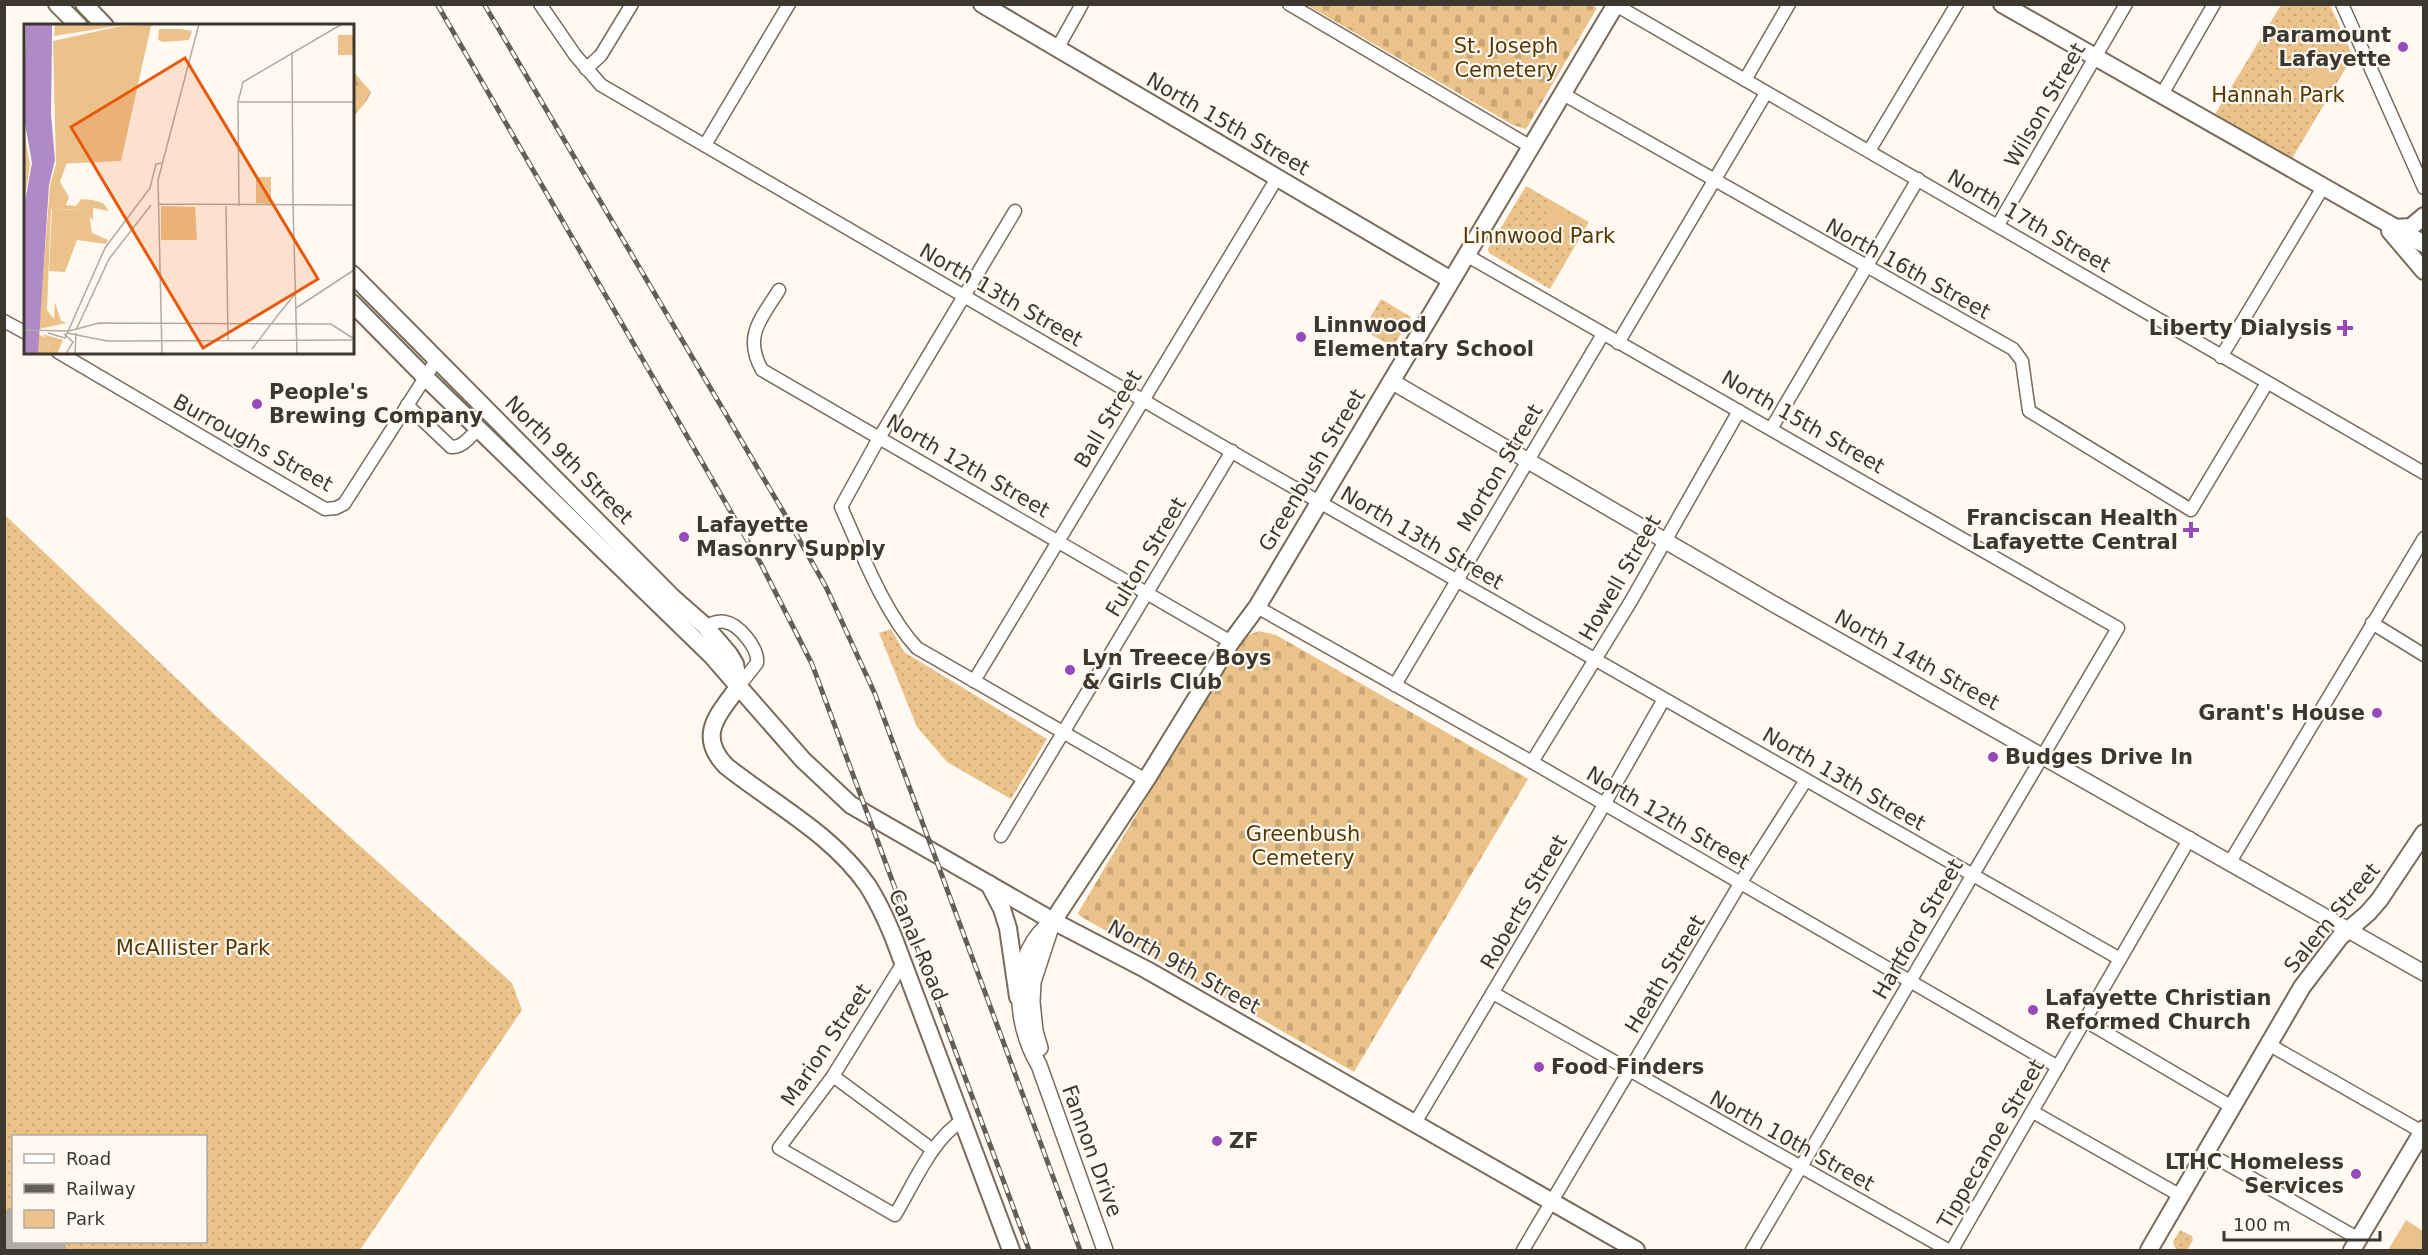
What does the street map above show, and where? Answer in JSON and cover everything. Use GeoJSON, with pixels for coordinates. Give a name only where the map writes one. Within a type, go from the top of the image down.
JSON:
{"type":"FeatureCollection","features":[{"type":"Feature","properties":{"kind":"main road"},"geometry":{"type":"LineString","coordinates":[[57,4],[77,24]]}},
{"type":"Feature","properties":{"kind":"main road"},"geometry":{"type":"LineString","coordinates":[[84,4],[103,24]]}},
{"type":"Feature","properties":{"kind":"main road","name":"North 15th Street"},"geometry":{"type":"LineString","coordinates":[[982,4],[1451,280]]}},
{"type":"Feature","properties":{"kind":"main road"},"geometry":{"type":"LineString","coordinates":[[2002,4],[2322,189],[2424,244]]}},
{"type":"Feature","properties":{"kind":"main road","name":"Greenbush Street"},"geometry":{"type":"LineString","coordinates":[[1053,921],[1146,780],[1231,642],[1257,607],[1615,5]]}},
{"type":"Feature","properties":{"kind":"main road"},"geometry":{"type":"LineString","coordinates":[[2388,224],[2411,227],[2424,216]]}},
{"type":"Feature","properties":{"kind":"main road"},"geometry":{"type":"LineString","coordinates":[[2388,224],[2424,271]]}},
{"type":"Feature","properties":{"kind":"main road","name":"North 9th Street"},"geometry":{"type":"LineString","coordinates":[[354,276],[672,597],[705,626],[735,664],[739,686]]}},
{"type":"Feature","properties":{"kind":"main road","name":"North 9th Street"},"geometry":{"type":"LineString","coordinates":[[354,305],[711,655],[802,760],[851,805],[1053,921],[1147,970],[1636,1251]]}},
{"type":"Feature","properties":{"kind":"main road","name":"Canal Road"},"geometry":{"type":"LineString","coordinates":[[739,686],[716,718],[711,731],[711,744],[718,758],[739,776],[813,829],[868,886],[881,909],[903,963],[1011,1251]]}},
{"type":"Feature","properties":{"kind":"main road","name":"Salem Street"},"geometry":{"type":"LineString","coordinates":[[2149,1251],[2268,1044],[2317,965],[2349,929],[2380,900],[2424,833]]}},
{"type":"Feature","properties":{"kind":"main road"},"geometry":{"type":"LineString","coordinates":[[989,884],[1002,909],[1008,928],[1018,997]]}},
{"type":"Feature","properties":{"kind":"main road"},"geometry":{"type":"LineString","coordinates":[[2355,1245],[2423,1131]]}},
{"type":"Feature","properties":{"kind":"street","name":"North 13th Street"},"geometry":{"type":"LineString","coordinates":[[540,4],[586,69],[601,85],[1319,502],[2120,959]]}},
{"type":"Feature","properties":{"kind":"street"},"geometry":{"type":"LineString","coordinates":[[586,69],[601,55],[632,4]]}},
{"type":"Feature","properties":{"kind":"street"},"geometry":{"type":"LineString","coordinates":[[705,146],[789,4]]}},
{"type":"Feature","properties":{"kind":"street"},"geometry":{"type":"LineString","coordinates":[[1057,49],[1082,4]]}},
{"type":"Feature","properties":{"kind":"street"},"geometry":{"type":"LineString","coordinates":[[1289,4],[1531,147]]}},
{"type":"Feature","properties":{"kind":"street"},"geometry":{"type":"LineString","coordinates":[[1744,80],[1789,4]]}},
{"type":"Feature","properties":{"kind":"street"},"geometry":{"type":"LineString","coordinates":[[1869,151],[1957,4]]}},
{"type":"Feature","properties":{"kind":"street","name":"Wilson Street"},"geometry":{"type":"LineString","coordinates":[[1998,225],[2126,4]]}},
{"type":"Feature","properties":{"kind":"street"},"geometry":{"type":"LineString","coordinates":[[2161,96],[2214,4]]}},
{"type":"Feature","properties":{"kind":"street"},"geometry":{"type":"LineString","coordinates":[[2342,4],[2424,188]]}},
{"type":"Feature","properties":{"kind":"street","name":"North 17th Street"},"geometry":{"type":"LineString","coordinates":[[1615,5],[2424,473]]}},
{"type":"Feature","properties":{"kind":"street"},"geometry":{"type":"LineString","coordinates":[[1618,343],[1766,93]]}},
{"type":"Feature","properties":{"kind":"street","name":"North 16th Street"},"geometry":{"type":"LineString","coordinates":[[1563,94],[1714,182],[2017,352],[2022,361],[2029,411],[2191,510],[2267,383]]}},
{"type":"Feature","properties":{"kind":"street","name":"Ball Street"},"geometry":{"type":"LineString","coordinates":[[974,681],[1277,178]]}},
{"type":"Feature","properties":{"kind":"street"},"geometry":{"type":"LineString","coordinates":[[1771,429],[1918,179]]}},
{"type":"Feature","properties":{"kind":"street"},"geometry":{"type":"LineString","coordinates":[[2221,357],[2322,189]]}},
{"type":"Feature","properties":{"kind":"street"},"geometry":{"type":"LineString","coordinates":[[1015,211],[879,438],[841,507],[872,575],[904,634],[917,648],[1146,780]]}},
{"type":"Feature","properties":{"kind":"street","name":"North 15th Street"},"geometry":{"type":"LineString","coordinates":[[1466,255],[2118,628]]}},
{"type":"Feature","properties":{"kind":"street","name":"North 12th Street"},"geometry":{"type":"LineString","coordinates":[[778,290],[755,329],[752,340],[754,356],[762,370],[1231,642]]}},
{"type":"Feature","properties":{"kind":"street"},"geometry":{"type":"LineString","coordinates":[[4,321],[24,332]]}},
{"type":"Feature","properties":{"kind":"street","name":"Morton Street"},"geometry":{"type":"LineString","coordinates":[[1395,685],[1603,334]]}},
{"type":"Feature","properties":{"kind":"street","name":"Burroughs Street"},"geometry":{"type":"LineString","coordinates":[[61,354],[325,508],[336,508],[344,504],[437,359]]}},
{"type":"Feature","properties":{"kind":"street","name":"North 14th Street"},"geometry":{"type":"LineString","coordinates":[[1391,381],[1782,609],[2190,838],[2424,973]]}},
{"type":"Feature","properties":{"kind":"street"},"geometry":{"type":"LineString","coordinates":[[407,405],[451,447],[457,448],[478,429]]}},
{"type":"Feature","properties":{"kind":"street","name":"Howell Street"},"geometry":{"type":"LineString","coordinates":[[1532,762],[1596,660],[1739,411]]}},
{"type":"Feature","properties":{"kind":"street","name":"Fulton Street"},"geometry":{"type":"LineString","coordinates":[[1001,836],[1232,451]]}},
{"type":"Feature","properties":{"kind":"street"},"geometry":{"type":"LineString","coordinates":[[2230,862],[2424,538]]}},
{"type":"Feature","properties":{"kind":"street","name":"North 12th Street"},"geometry":{"type":"LineString","coordinates":[[1257,607],[1742,882],[2058,1067]]}},
{"type":"Feature","properties":{"kind":"street"},"geometry":{"type":"LineString","coordinates":[[705,626],[720,622],[733,625],[744,634],[754,650],[757,663],[739,686]]}},
{"type":"Feature","properties":{"kind":"street"},"geometry":{"type":"LineString","coordinates":[[2372,624],[2424,655]]}},
{"type":"Feature","properties":{"kind":"street","name":"Hartford Street"},"geometry":{"type":"LineString","coordinates":[[1752,1251],[2118,628]]}},
{"type":"Feature","properties":{"kind":"street","name":"Roberts Street"},"geometry":{"type":"LineString","coordinates":[[1415,1123],[1604,805],[1664,699]]}},
{"type":"Feature","properties":{"kind":"street","name":"Heath Street"},"geometry":{"type":"LineString","coordinates":[[1522,1251],[1742,882],[1806,780]]}},
{"type":"Feature","properties":{"kind":"street","name":"Tippecanoe Street"},"geometry":{"type":"LineString","coordinates":[[1950,1251],[2033,1112],[2190,838]]}},
{"type":"Feature","properties":{"kind":"street","name":"Fannon Drive"},"geometry":{"type":"LineString","coordinates":[[1053,921],[1040,930],[1034,942],[1025,964],[1018,997],[1023,1026],[1031,1052],[1039,1065],[1105,1251]]}},
{"type":"Feature","properties":{"kind":"street","name":"Fannon Drive"},"geometry":{"type":"LineString","coordinates":[[1039,1065],[1040,1049],[1032,1002],[1033,981],[1053,921]]}},
{"type":"Feature","properties":{"kind":"street","name":"Marion Street"},"geometry":{"type":"LineString","coordinates":[[903,963],[833,1076],[779,1148],[895,1215],[933,1150]]}},
{"type":"Feature","properties":{"kind":"street","name":"North 10th Street"},"geometry":{"type":"LineString","coordinates":[[1493,993],[1629,1072],[1950,1251]]}},
{"type":"Feature","properties":{"kind":"street"},"geometry":{"type":"LineString","coordinates":[[2084,1020],[2232,1107]]}},
{"type":"Feature","properties":{"kind":"street"},"geometry":{"type":"LineString","coordinates":[[2268,1044],[2423,1131]]}},
{"type":"Feature","properties":{"kind":"street"},"geometry":{"type":"LineString","coordinates":[[833,1076],[933,1150],[951,1127],[963,1120]]}},
{"type":"Feature","properties":{"kind":"street"},"geometry":{"type":"LineString","coordinates":[[2033,1112],[2181,1196]]}},
{"type":"Feature","properties":{"kind":"street"},"geometry":{"type":"LineString","coordinates":[[2206,1152],[2355,1245]]}},
{"type":"Feature","properties":{"kind":"green space","name":"St. Joseph Cemetery"},"geometry":{"type":"Polygon","coordinates":[[[1307,5],[1591,5],[1597,8],[1526,129],[1513,125],[1307,5]]]}},
{"type":"Feature","properties":{"kind":"green space","name":"Hannah Park"},"geometry":{"type":"Polygon","coordinates":[[[2281,5],[2330,5],[2353,56],[2291,160],[2215,114],[2281,5]]]}},
{"type":"Feature","properties":{"kind":"green space"},"geometry":{"type":"Polygon","coordinates":[[[2320,55],[2340,67],[2317,108],[2296,96],[2320,55]]]}},
{"type":"Feature","properties":{"kind":"green space"},"geometry":{"type":"Polygon","coordinates":[[[354,72],[371,92],[354,116],[354,72]]]}},
{"type":"Feature","properties":{"kind":"green space","name":"Linnwood Park"},"geometry":{"type":"Polygon","coordinates":[[[1526,186],[1589,222],[1550,289],[1489,253],[1488,249],[1526,186]]]}},
{"type":"Feature","properties":{"kind":"green space"},"geometry":{"type":"Polygon","coordinates":[[[1551,204],[1577,220],[1570,233],[1543,218],[1551,204]]]}},
{"type":"Feature","properties":{"kind":"green space"},"geometry":{"type":"Polygon","coordinates":[[[1381,299],[1411,317],[1393,347],[1363,330],[1381,299]]]}},
{"type":"Feature","properties":{"kind":"green space","name":"McAllister Park"},"geometry":{"type":"Polygon","coordinates":[[[4,514],[216,716],[512,983],[522,1010],[360,1250],[5,1250],[4,514]]]}},
{"type":"Feature","properties":{"kind":"green space"},"geometry":{"type":"Polygon","coordinates":[[[891,629],[904,652],[1047,739],[1011,799],[947,762],[917,727],[879,633],[891,629]]]}},
{"type":"Feature","properties":{"kind":"green space","name":"Greenbush Cemetery"},"geometry":{"type":"Polygon","coordinates":[[[1259,631],[1276,635],[1528,779],[1354,1072],[1078,913],[1235,648],[1242,638],[1259,631]]]}},
{"type":"Feature","properties":{"kind":"green space"},"geometry":{"type":"Polygon","coordinates":[[[2406,1220],[2423,1231],[2423,1250],[2388,1250],[2406,1220]]]}},
{"type":"Feature","properties":{"kind":"green space"},"geometry":{"type":"Polygon","coordinates":[[[2180,1230],[2192,1236],[2193,1240],[2187,1250],[2176,1250],[2173,1242],[2180,1230]]]}},
{"type":"Feature","properties":{"kind":"runway"},"geometry":{"type":"LineString","coordinates":[[21,1243],[31,1250]]}},
{"type":"Feature","properties":{"kind":"railway"},"geometry":{"type":"LineString","coordinates":[[437,4],[761,564],[812,664],[1029,1250]]}},
{"type":"Feature","properties":{"kind":"railway"},"geometry":{"type":"LineString","coordinates":[[484,4],[826,587],[875,694],[1080,1250]]}},
{"type":"Feature","properties":{"kind":"place","name":"Paramount Lafayette"},"geometry":{"type":"Point","coordinates":[2403,47]}},
{"type":"Feature","properties":{"kind":"place","name":"Liberty Dialysis"},"geometry":{"type":"Point","coordinates":[2345,328]}},
{"type":"Feature","properties":{"kind":"place","name":"Linnwood Elementary School"},"geometry":{"type":"Point","coordinates":[1301,337]}},
{"type":"Feature","properties":{"kind":"place","name":"People's Brewing Company"},"geometry":{"type":"Point","coordinates":[257,404]}},
{"type":"Feature","properties":{"kind":"place","name":"Franciscan Health Lafayette Central"},"geometry":{"type":"Point","coordinates":[2191,530]}},
{"type":"Feature","properties":{"kind":"place","name":"Lafayette Masonry Supply"},"geometry":{"type":"Point","coordinates":[684,537]}},
{"type":"Feature","properties":{"kind":"place","name":"Lyn Treece Boys & Girls Club"},"geometry":{"type":"Point","coordinates":[1070,670]}},
{"type":"Feature","properties":{"kind":"place","name":"Grant's House"},"geometry":{"type":"Point","coordinates":[2377,713]}},
{"type":"Feature","properties":{"kind":"place","name":"Budges Drive In"},"geometry":{"type":"Point","coordinates":[1993,757]}},
{"type":"Feature","properties":{"kind":"place","name":"Lafayette Christian Reformed Church"},"geometry":{"type":"Point","coordinates":[2033,1010]}},
{"type":"Feature","properties":{"kind":"place","name":"Food Finders"},"geometry":{"type":"Point","coordinates":[1539,1067]}},
{"type":"Feature","properties":{"kind":"place","name":"ZF"},"geometry":{"type":"Point","coordinates":[1217,1141]}},
{"type":"Feature","properties":{"kind":"place","name":"LTHC Homeless Services"},"geometry":{"type":"Point","coordinates":[2356,1174]}}]}
